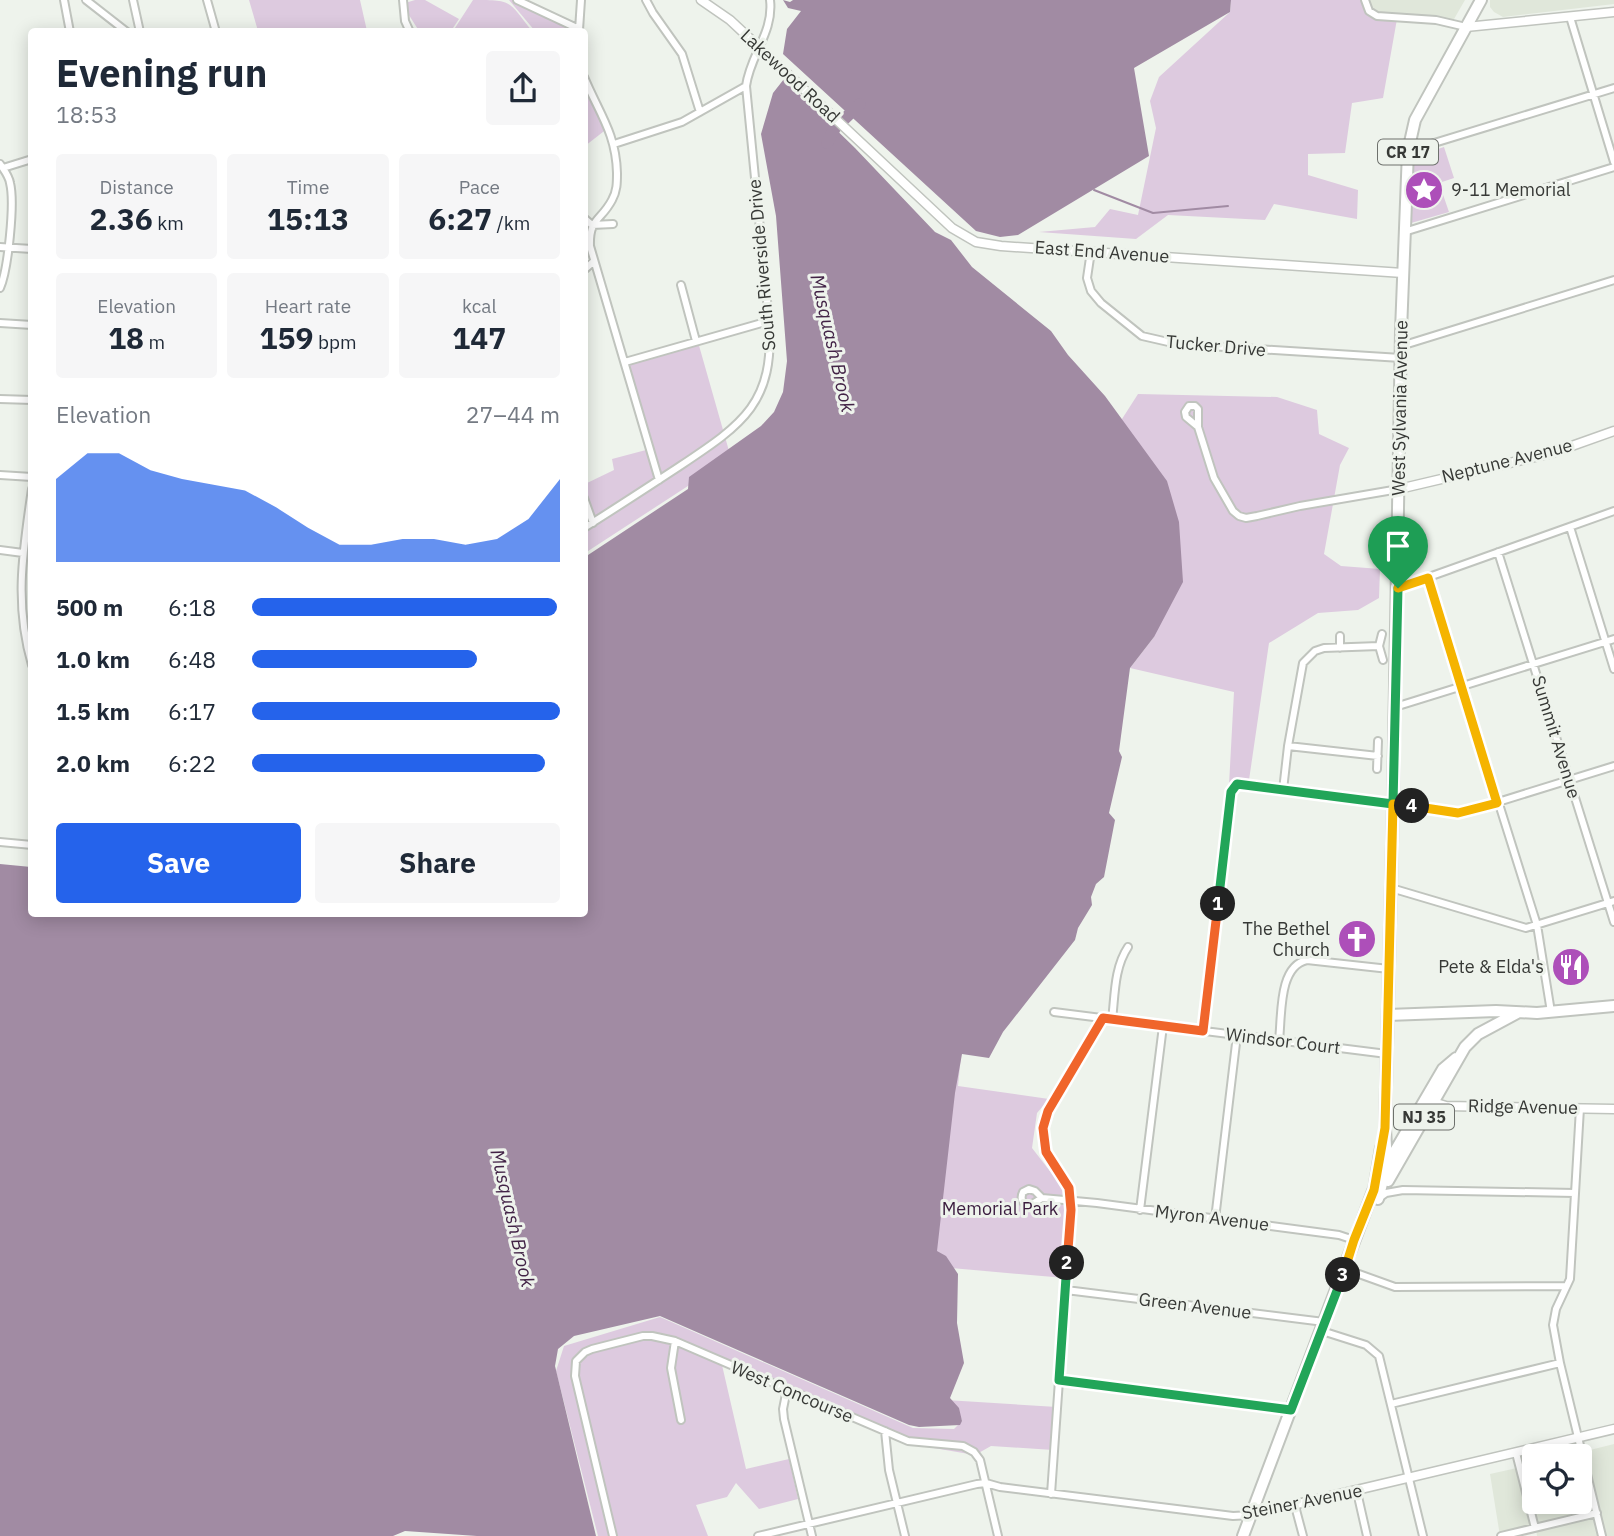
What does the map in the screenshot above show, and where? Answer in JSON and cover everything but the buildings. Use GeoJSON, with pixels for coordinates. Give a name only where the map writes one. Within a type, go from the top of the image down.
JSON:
{"type":"FeatureCollection","features":[{"type":"Feature","properties":{"kind":"main road","name":"West Sylvania Avenue"},"geometry":{"type":"LineString","coordinates":[[1376,1194],[1388,1170],[1385,1128],[1401,352],[1408,151],[1415,120],[1481,0]]}},
{"type":"Feature","properties":{"kind":"main road","name":"NJ 35"},"geometry":{"type":"LineString","coordinates":[[1388,1170],[1443,1069],[1478,1034],[1517,1013],[1614,1006]]}},
{"type":"Feature","properties":{"kind":"main road"},"geometry":{"type":"LineString","coordinates":[[1465,1013],[1478,1034]]}},
{"type":"Feature","properties":{"kind":"main road"},"geometry":{"type":"LineString","coordinates":[[1388,1015],[1517,1013]]}},
{"type":"Feature","properties":{"kind":"main road","name":"NJ 35"},"geometry":{"type":"LineString","coordinates":[[1388,1170],[1454,1068],[1456,1058]]}},
{"type":"Feature","properties":{"kind":"main road","name":"West Sylvania Avenue"},"geometry":{"type":"LineString","coordinates":[[1376,1194],[1385,1128]]}},
{"type":"Feature","properties":{"kind":"main road"},"geometry":{"type":"LineString","coordinates":[[1243,1536],[1354,1240],[1376,1194]]}},
{"type":"Feature","properties":{"kind":"main road"},"geometry":{"type":"LineString","coordinates":[[1345,1269],[1360,1243],[1376,1194]]}},
{"type":"Feature","properties":{"kind":"street"},"geometry":{"type":"LineString","coordinates":[[64,0],[69,28]]}},
{"type":"Feature","properties":{"kind":"street"},"geometry":{"type":"LineString","coordinates":[[86,0],[122,28]]}},
{"type":"Feature","properties":{"kind":"street"},"geometry":{"type":"LineString","coordinates":[[133,0],[139,28]]}},
{"type":"Feature","properties":{"kind":"street"},"geometry":{"type":"LineString","coordinates":[[207,0],[215,28]]}},
{"type":"Feature","properties":{"kind":"street"},"geometry":{"type":"LineString","coordinates":[[403,0],[408,28]]}},
{"type":"Feature","properties":{"kind":"street"},"geometry":{"type":"LineString","coordinates":[[517,0],[575,28]]}},
{"type":"Feature","properties":{"kind":"street"},"geometry":{"type":"LineString","coordinates":[[579,28],[581,0]]}},
{"type":"Feature","properties":{"kind":"street"},"geometry":{"type":"LineString","coordinates":[[646,0],[682,54],[700,113]]}},
{"type":"Feature","properties":{"kind":"street","name":"Lakewood Road"},"geometry":{"type":"LineString","coordinates":[[701,0],[730,20],[846,127]]}},
{"type":"Feature","properties":{"kind":"street","name":"South Riverside Drive"},"geometry":{"type":"LineString","coordinates":[[588,526],[724,437],[750,411],[762,389],[769,368],[771,346],[746,86],[748,73],[771,20],[770,0]]}},
{"type":"Feature","properties":{"kind":"street"},"geometry":{"type":"LineString","coordinates":[[1365,0],[1368,9],[1377,16],[1436,20],[1466,27],[1614,12]]}},
{"type":"Feature","properties":{"kind":"street"},"geometry":{"type":"LineString","coordinates":[[1404,232],[1614,164],[1570,17]]}},
{"type":"Feature","properties":{"kind":"street"},"geometry":{"type":"LineString","coordinates":[[588,86],[614,144],[617,157],[617,190],[609,206],[592,225],[590,246],[659,480]]}},
{"type":"Feature","properties":{"kind":"street"},"geometry":{"type":"LineString","coordinates":[[614,144],[668,129],[746,86]]}},
{"type":"Feature","properties":{"kind":"street"},"geometry":{"type":"LineString","coordinates":[[1408,151],[1614,88]]}},
{"type":"Feature","properties":{"kind":"street","name":"East End Avenue"},"geometry":{"type":"LineString","coordinates":[[846,127],[952,228],[968,238],[1001,247],[1403,273]]}},
{"type":"Feature","properties":{"kind":"street"},"geometry":{"type":"LineString","coordinates":[[0,288],[6,271],[11,189],[1,166],[28,160]]}},
{"type":"Feature","properties":{"kind":"street"},"geometry":{"type":"LineString","coordinates":[[588,222],[592,225],[613,224]]}},
{"type":"Feature","properties":{"kind":"street"},"geometry":{"type":"LineString","coordinates":[[0,247],[28,249]]}},
{"type":"Feature","properties":{"kind":"street","name":"Tucker Drive"},"geometry":{"type":"LineString","coordinates":[[1091,251],[1087,274],[1091,291],[1101,303],[1142,336],[1177,344],[1401,352]]}},
{"type":"Feature","properties":{"kind":"street"},"geometry":{"type":"LineString","coordinates":[[588,266],[593,262]]}},
{"type":"Feature","properties":{"kind":"street"},"geometry":{"type":"LineString","coordinates":[[1401,352],[1614,280]]}},
{"type":"Feature","properties":{"kind":"street"},"geometry":{"type":"LineString","coordinates":[[681,285],[696,341]]}},
{"type":"Feature","properties":{"kind":"street"},"geometry":{"type":"LineString","coordinates":[[625,362],[769,321]]}},
{"type":"Feature","properties":{"kind":"street"},"geometry":{"type":"LineString","coordinates":[[0,323],[28,325]]}},
{"type":"Feature","properties":{"kind":"street"},"geometry":{"type":"LineString","coordinates":[[0,399],[28,400]]}},
{"type":"Feature","properties":{"kind":"street"},"geometry":{"type":"LineString","coordinates":[[1198,427],[1214,478],[1233,511],[1245,518],[1399,489]]}},
{"type":"Feature","properties":{"kind":"street","name":"Neptune Avenue"},"geometry":{"type":"LineString","coordinates":[[1399,489],[1552,453],[1614,431]]}},
{"type":"Feature","properties":{"kind":"street"},"geometry":{"type":"LineString","coordinates":[[0,475],[28,477]]}},
{"type":"Feature","properties":{"kind":"street"},"geometry":{"type":"LineString","coordinates":[[588,509],[593,523]]}},
{"type":"Feature","properties":{"kind":"street"},"geometry":{"type":"LineString","coordinates":[[1398,588],[1614,511]]}},
{"type":"Feature","properties":{"kind":"street"},"geometry":{"type":"LineString","coordinates":[[28,517],[23,553],[21,609],[28,645]]}},
{"type":"Feature","properties":{"kind":"street"},"geometry":{"type":"LineString","coordinates":[[1570,527],[1614,669]]}},
{"type":"Feature","properties":{"kind":"street"},"geometry":{"type":"LineString","coordinates":[[0,550],[23,553]]}},
{"type":"Feature","properties":{"kind":"street","name":"Summit Avenue"},"geometry":{"type":"LineString","coordinates":[[1498,552],[1569,780],[1611,902],[1614,922]]}},
{"type":"Feature","properties":{"kind":"street"},"geometry":{"type":"LineString","coordinates":[[1428,578],[1536,925],[1551,1012]]}},
{"type":"Feature","properties":{"kind":"street"},"geometry":{"type":"LineString","coordinates":[[1382,634],[1379,646],[1383,660]]}},
{"type":"Feature","properties":{"kind":"street"},"geometry":{"type":"LineString","coordinates":[[1340,636],[1340,648]]}},
{"type":"Feature","properties":{"kind":"street"},"geometry":{"type":"LineString","coordinates":[[1395,708],[1614,639]]}},
{"type":"Feature","properties":{"kind":"street"},"geometry":{"type":"LineString","coordinates":[[1283,790],[1303,663],[1319,649],[1379,646]]}},
{"type":"Feature","properties":{"kind":"street"},"geometry":{"type":"LineString","coordinates":[[1377,769],[1378,741]]}},
{"type":"Feature","properties":{"kind":"street"},"geometry":{"type":"LineString","coordinates":[[1288,746],[1378,756]]}},
{"type":"Feature","properties":{"kind":"street"},"geometry":{"type":"LineString","coordinates":[[1203,1031],[1231,792],[1237,784],[1458,813],[1614,766]]}},
{"type":"Feature","properties":{"kind":"street"},"geometry":{"type":"LineString","coordinates":[[0,842],[28,845]]}},
{"type":"Feature","properties":{"kind":"street"},"geometry":{"type":"LineString","coordinates":[[1391,888],[1526,928],[1611,902]]}},
{"type":"Feature","properties":{"kind":"street"},"geometry":{"type":"LineString","coordinates":[[1112,1020],[1117,976],[1122,956],[1128,947]]}},
{"type":"Feature","properties":{"kind":"street"},"geometry":{"type":"LineString","coordinates":[[1279,1040],[1286,979],[1294,965],[1307,960],[1389,969]]}},
{"type":"Feature","properties":{"kind":"street","name":"Windsor Court"},"geometry":{"type":"LineString","coordinates":[[1054,1012],[1387,1054]]}},
{"type":"Feature","properties":{"kind":"street"},"geometry":{"type":"LineString","coordinates":[[1051,1494],[1070,1200],[1065,1179],[1046,1152],[1043,1128],[1048,1111],[1103,1018]]}},
{"type":"Feature","properties":{"kind":"street"},"geometry":{"type":"LineString","coordinates":[[1140,1210],[1163,1026]]}},
{"type":"Feature","properties":{"kind":"street"},"geometry":{"type":"LineString","coordinates":[[1215,1219],[1237,1035]]}},
{"type":"Feature","properties":{"kind":"street","name":"Ridge Avenue"},"geometry":{"type":"LineString","coordinates":[[1433,1102],[1446,1106],[1614,1109]]}},
{"type":"Feature","properties":{"kind":"street"},"geometry":{"type":"LineString","coordinates":[[1580,1108],[1570,1279],[1554,1317],[1560,1363],[1602,1536]]}},
{"type":"Feature","properties":{"kind":"street"},"geometry":{"type":"LineString","coordinates":[[1388,1170],[1393,1184],[1403,1190]]}},
{"type":"Feature","properties":{"kind":"street"},"geometry":{"type":"LineString","coordinates":[[1376,1194],[1403,1190],[1575,1193]]}},
{"type":"Feature","properties":{"kind":"street","name":"Myron Avenue"},"geometry":{"type":"LineString","coordinates":[[1042,1198],[1339,1235],[1354,1240]]}},
{"type":"Feature","properties":{"kind":"street"},"geometry":{"type":"LineString","coordinates":[[1345,1269],[1395,1287],[1566,1286]]}},
{"type":"Feature","properties":{"kind":"street","name":"Green Avenue"},"geometry":{"type":"LineString","coordinates":[[1066,1290],[1323,1327],[1374,1350],[1381,1362],[1391,1404]]}},
{"type":"Feature","properties":{"kind":"street","name":"West Concourse"},"geometry":{"type":"LineString","coordinates":[[613,1536],[574,1366],[579,1357],[592,1349],[643,1336],[675,1341],[908,1441],[963,1446],[971,1450],[980,1460],[999,1536]]}},
{"type":"Feature","properties":{"kind":"street"},"geometry":{"type":"LineString","coordinates":[[675,1341],[671,1368],[681,1420]]}},
{"type":"Feature","properties":{"kind":"street"},"geometry":{"type":"LineString","coordinates":[[1423,1536],[1391,1404],[1560,1363]]}},
{"type":"Feature","properties":{"kind":"street"},"geometry":{"type":"LineString","coordinates":[[1059,1380],[1291,1410]]}},
{"type":"Feature","properties":{"kind":"street"},"geometry":{"type":"LineString","coordinates":[[787,1389],[784,1419],[812,1536]]}},
{"type":"Feature","properties":{"kind":"street","name":"Steiner Avenue"},"geometry":{"type":"LineString","coordinates":[[758,1536],[986,1483],[1051,1494],[1233,1516],[1251,1515],[1614,1429]]}},
{"type":"Feature","properties":{"kind":"street"},"geometry":{"type":"LineString","coordinates":[[884,1432],[889,1470],[905,1536]]}},
{"type":"Feature","properties":{"kind":"street"},"geometry":{"type":"LineString","coordinates":[[1516,1453],[1535,1528]]}},
{"type":"Feature","properties":{"kind":"street"},"geometry":{"type":"LineString","coordinates":[[1357,1492],[1367,1536]]}},
{"type":"Feature","properties":{"kind":"street"},"geometry":{"type":"LineString","coordinates":[[1295,1506],[1303,1536]]}},
{"type":"Feature","properties":{"kind":"street"},"geometry":{"type":"LineString","coordinates":[[1501,1536],[1597,1513]]}},
{"type":"Feature","properties":{"kind":"shaded area"},"geometry":{"type":"Polygon","coordinates":[[[1363,0],[1465,0],[1450,26],[1367,15],[1363,0]]]}},
{"type":"Feature","properties":{"kind":"shaded area"},"geometry":{"type":"Polygon","coordinates":[[[1490,0],[1614,0],[1614,4],[1503,17],[1490,7],[1490,0]]]}},
{"type":"Feature","properties":{"kind":"shaded area"},"geometry":{"type":"Polygon","coordinates":[[[1614,1444],[1614,1536],[1537,1536],[1536,1528],[1500,1536],[1490,1474],[1522,1467],[1522,1514],[1592,1514],[1592,1450],[1614,1444]]]}},
{"type":"Feature","properties":{"kind":"green space"},"geometry":{"type":"Polygon","coordinates":[[[249,0],[360,0],[366,28],[257,28],[249,0]]]}},
{"type":"Feature","properties":{"kind":"green space"},"geometry":{"type":"Polygon","coordinates":[[[425,0],[459,19],[453,28],[417,28],[402,4],[425,0]]]}},
{"type":"Feature","properties":{"kind":"green space"},"geometry":{"type":"Polygon","coordinates":[[[473,0],[509,4],[530,28],[455,28],[473,0]]]}},
{"type":"Feature","properties":{"kind":"green space"},"geometry":{"type":"Polygon","coordinates":[[[509,0],[516,0],[573,28],[532,28],[509,0]]]}},
{"type":"Feature","properties":{"kind":"green space"},"geometry":{"type":"Polygon","coordinates":[[[1231,0],[1363,0],[1368,15],[1397,19],[1383,98],[1352,103],[1345,153],[1308,154],[1308,175],[1358,190],[1357,219],[1274,204],[1265,220],[1168,215],[1136,239],[1039,232],[1095,227],[1110,209],[1138,215],[1156,128],[1150,101],[1159,77],[1230,12],[1231,0]]]}},
{"type":"Feature","properties":{"kind":"green space"},"geometry":{"type":"Polygon","coordinates":[[[588,85],[608,128],[588,144],[588,85]]]}},
{"type":"Feature","properties":{"kind":"green space"},"geometry":{"type":"Polygon","coordinates":[[[1444,147],[1454,178],[1439,183],[1449,212],[1411,223],[1414,157],[1444,147]]]}},
{"type":"Feature","properties":{"kind":"green space"},"geometry":{"type":"Polygon","coordinates":[[[698,342],[731,458],[588,551],[588,483],[614,470],[612,459],[646,450],[622,365],[698,342]]]}},
{"type":"Feature","properties":{"kind":"green space"},"geometry":{"type":"Polygon","coordinates":[[[1138,394],[1277,397],[1317,410],[1319,434],[1349,448],[1340,465],[1324,554],[1341,566],[1380,569],[1379,598],[1358,610],[1318,613],[1269,643],[1248,787],[1229,785],[1234,692],[1130,668],[1154,637],[1122,419],[1138,394]]]}},
{"type":"Feature","properties":{"kind":"green space","name":"Memorial Park"},"geometry":{"type":"Polygon","coordinates":[[[961,1056],[958,1086],[1049,1099],[1037,1113],[1032,1148],[1070,1197],[1065,1278],[951,1268],[931,1252],[946,1093],[961,1056]]]}},
{"type":"Feature","properties":{"kind":"green space"},"geometry":{"type":"Polygon","coordinates":[[[660,1317],[913,1428],[954,1429],[962,1421],[957,1408],[946,1400],[1057,1407],[1053,1450],[991,1446],[975,1455],[916,1445],[722,1365],[746,1469],[789,1459],[798,1499],[759,1509],[736,1483],[727,1497],[696,1505],[708,1536],[598,1536],[556,1371],[564,1346],[660,1317]]]}},
{"type":"Feature","properties":{"kind":"water"},"geometry":{"type":"Polygon","coordinates":[[[783,0],[1231,0],[1230,12],[1134,68],[1149,156],[1018,235],[1000,237],[976,231],[783,54],[787,29],[801,11],[788,8],[783,0]]]}},
{"type":"Feature","properties":{"kind":"water"},"geometry":{"type":"Polygon","coordinates":[[[784,79],[935,232],[951,240],[972,267],[1051,331],[1068,355],[1105,396],[1167,481],[1179,522],[1183,582],[1154,637],[1130,668],[1119,751],[1122,757],[1109,813],[1115,820],[1104,877],[1096,884],[1091,897],[1092,905],[1078,928],[1075,940],[1003,1032],[989,1058],[962,1054],[937,1251],[946,1256],[958,1274],[957,1323],[964,1363],[950,1398],[959,1408],[962,1421],[960,1425],[909,1425],[660,1316],[574,1336],[558,1349],[555,1366],[596,1536],[477,1536],[405,1531],[393,1536],[0,1536],[0,864],[28,867],[28,917],[588,917],[588,555],[688,489],[689,477],[761,426],[774,412],[783,392],[787,361],[776,216],[761,134],[773,93],[784,79]]]}},
{"type":"Feature","properties":{"kind":"waterway","name":"Musquash Brook"},"geometry":{"type":"LineString","coordinates":[[827,143],[835,128],[860,104]]}},
{"type":"Feature","properties":{"kind":"waterway"},"geometry":{"type":"LineString","coordinates":[[1094,190],[1153,213],[1228,206]]}},
{"type":"Feature","properties":{"kind":"place","name":"9-11 Memorial"},"geometry":{"type":"Point","coordinates":[1424,190]}},
{"type":"Feature","properties":{"kind":"place","name":"The Bethel Church"},"geometry":{"type":"Point","coordinates":[1357,939]}},
{"type":"Feature","properties":{"kind":"place","name":"Pete & Elda's"},"geometry":{"type":"Point","coordinates":[1571,967]}},
{"type":"Feature","properties":{"kind":"route"},"geometry":{"type":"LineString","coordinates":[[1398,588],[1393,804],[1240,784],[1233,787],[1203,1031],[1103,1018],[1048,1111],[1043,1140],[1051,1162],[1069,1188],[1071,1210],[1059,1380],[1291,1410],[1374,1190],[1385,1128],[1393,804],[1458,813],[1497,803],[1428,578],[1398,588]]}}]}
